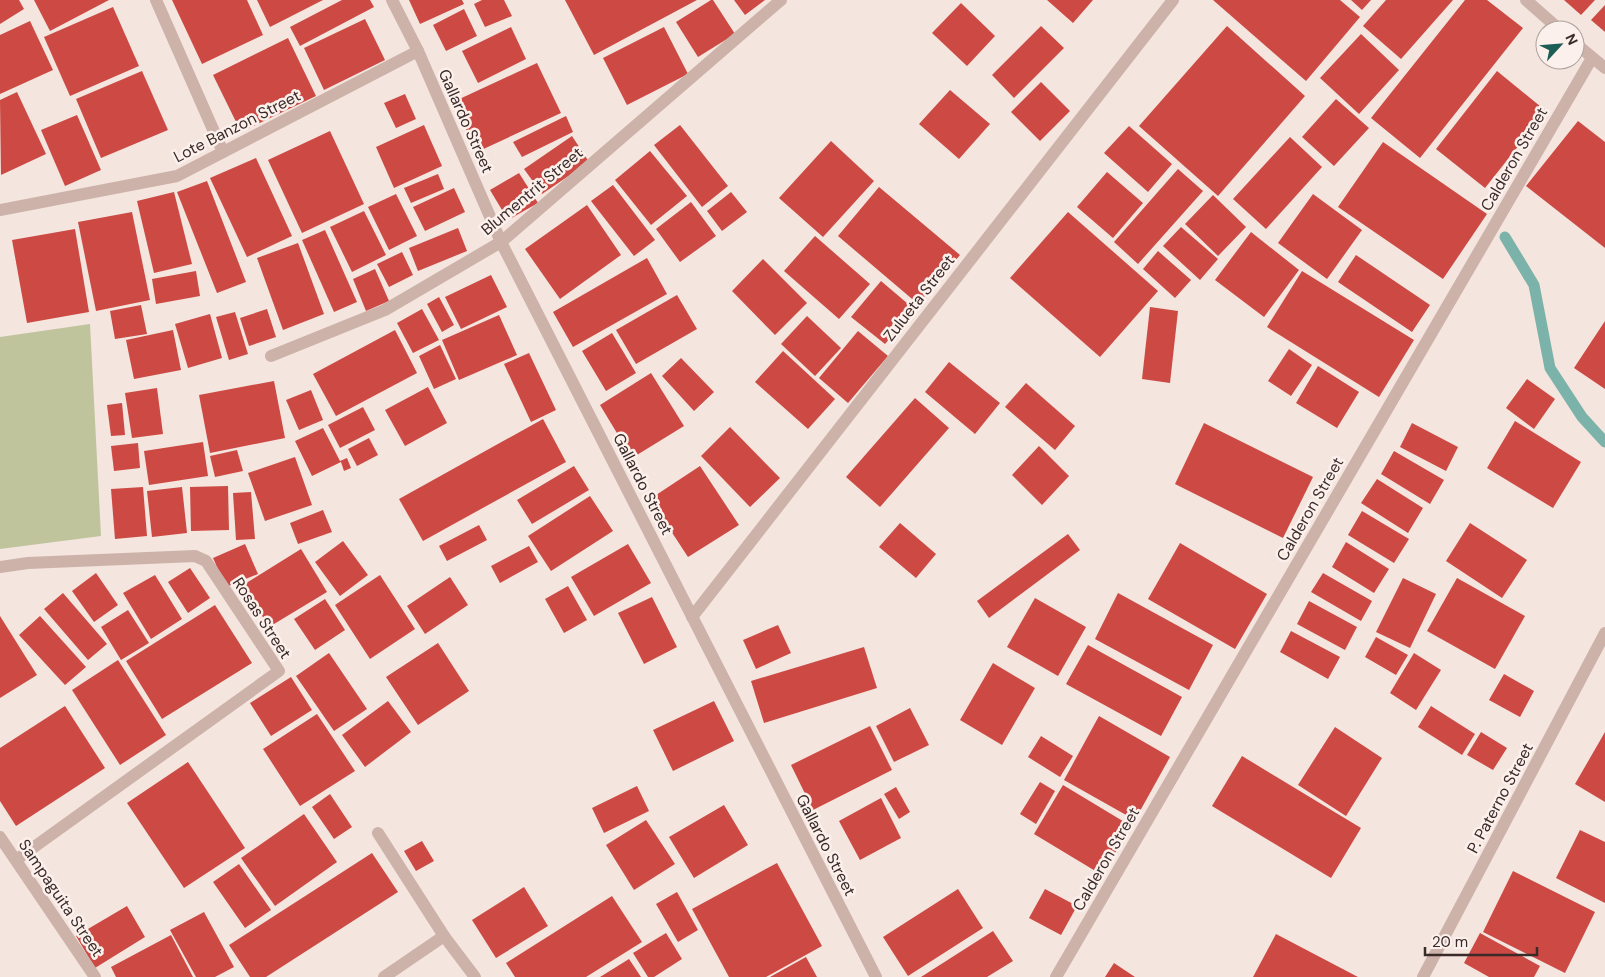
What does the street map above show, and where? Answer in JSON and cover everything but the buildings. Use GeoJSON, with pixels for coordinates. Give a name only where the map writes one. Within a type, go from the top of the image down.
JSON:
{"type":"FeatureCollection","features":[{"type":"Feature","properties":{"kind":"street"},"geometry":{"type":"LineString","coordinates":[[156,0],[223,152]]}},
{"type":"Feature","properties":{"kind":"street","name":"Gallardo Street"},"geometry":{"type":"LineString","coordinates":[[392,0],[418,52],[501,242],[876,977]]}},
{"type":"Feature","properties":{"kind":"street","name":"Blumentrit Street"},"geometry":{"type":"LineString","coordinates":[[271,356],[385,310],[501,242],[781,0]]}},
{"type":"Feature","properties":{"kind":"street","name":"Zulueta Street"},"geometry":{"type":"LineString","coordinates":[[692,617],[1173,0]]}},
{"type":"Feature","properties":{"kind":"street"},"geometry":{"type":"LineString","coordinates":[[1526,0],[1549,20]]}},
{"type":"Feature","properties":{"kind":"street","name":"Lote Banzon Street"},"geometry":{"type":"LineString","coordinates":[[0,210],[177,176],[418,52]]}},
{"type":"Feature","properties":{"kind":"street"},"geometry":{"type":"LineString","coordinates":[[1585,52],[1605,68]]}},
{"type":"Feature","properties":{"kind":"street","name":"Calderon Street"},"geometry":{"type":"LineString","coordinates":[[1056,977],[1592,58]]}},
{"type":"Feature","properties":{"kind":"street","name":"Rosas Street"},"geometry":{"type":"LineString","coordinates":[[0,567],[28,563],[195,556],[206,561],[279,671],[16,860]]}},
{"type":"Feature","properties":{"kind":"street","name":"P. Paterno Street"},"geometry":{"type":"LineString","coordinates":[[1423,977],[1605,633]]}},
{"type":"Feature","properties":{"kind":"street"},"geometry":{"type":"LineString","coordinates":[[378,833],[444,936],[475,977]]}},
{"type":"Feature","properties":{"kind":"street","name":"Sampaguita Street"},"geometry":{"type":"LineString","coordinates":[[0,837],[95,977]]}},
{"type":"Feature","properties":{"kind":"street"},"geometry":{"type":"LineString","coordinates":[[384,977],[444,936]]}},
{"type":"Feature","properties":{"kind":"green space"},"geometry":{"type":"Polygon","coordinates":[[[90,324],[101,536],[0,549],[0,337],[90,324]]]}},
{"type":"Feature","properties":{"kind":"waterway"},"geometry":{"type":"LineString","coordinates":[[1505,237],[1534,285],[1550,368],[1582,417],[1605,442]]}}]}
